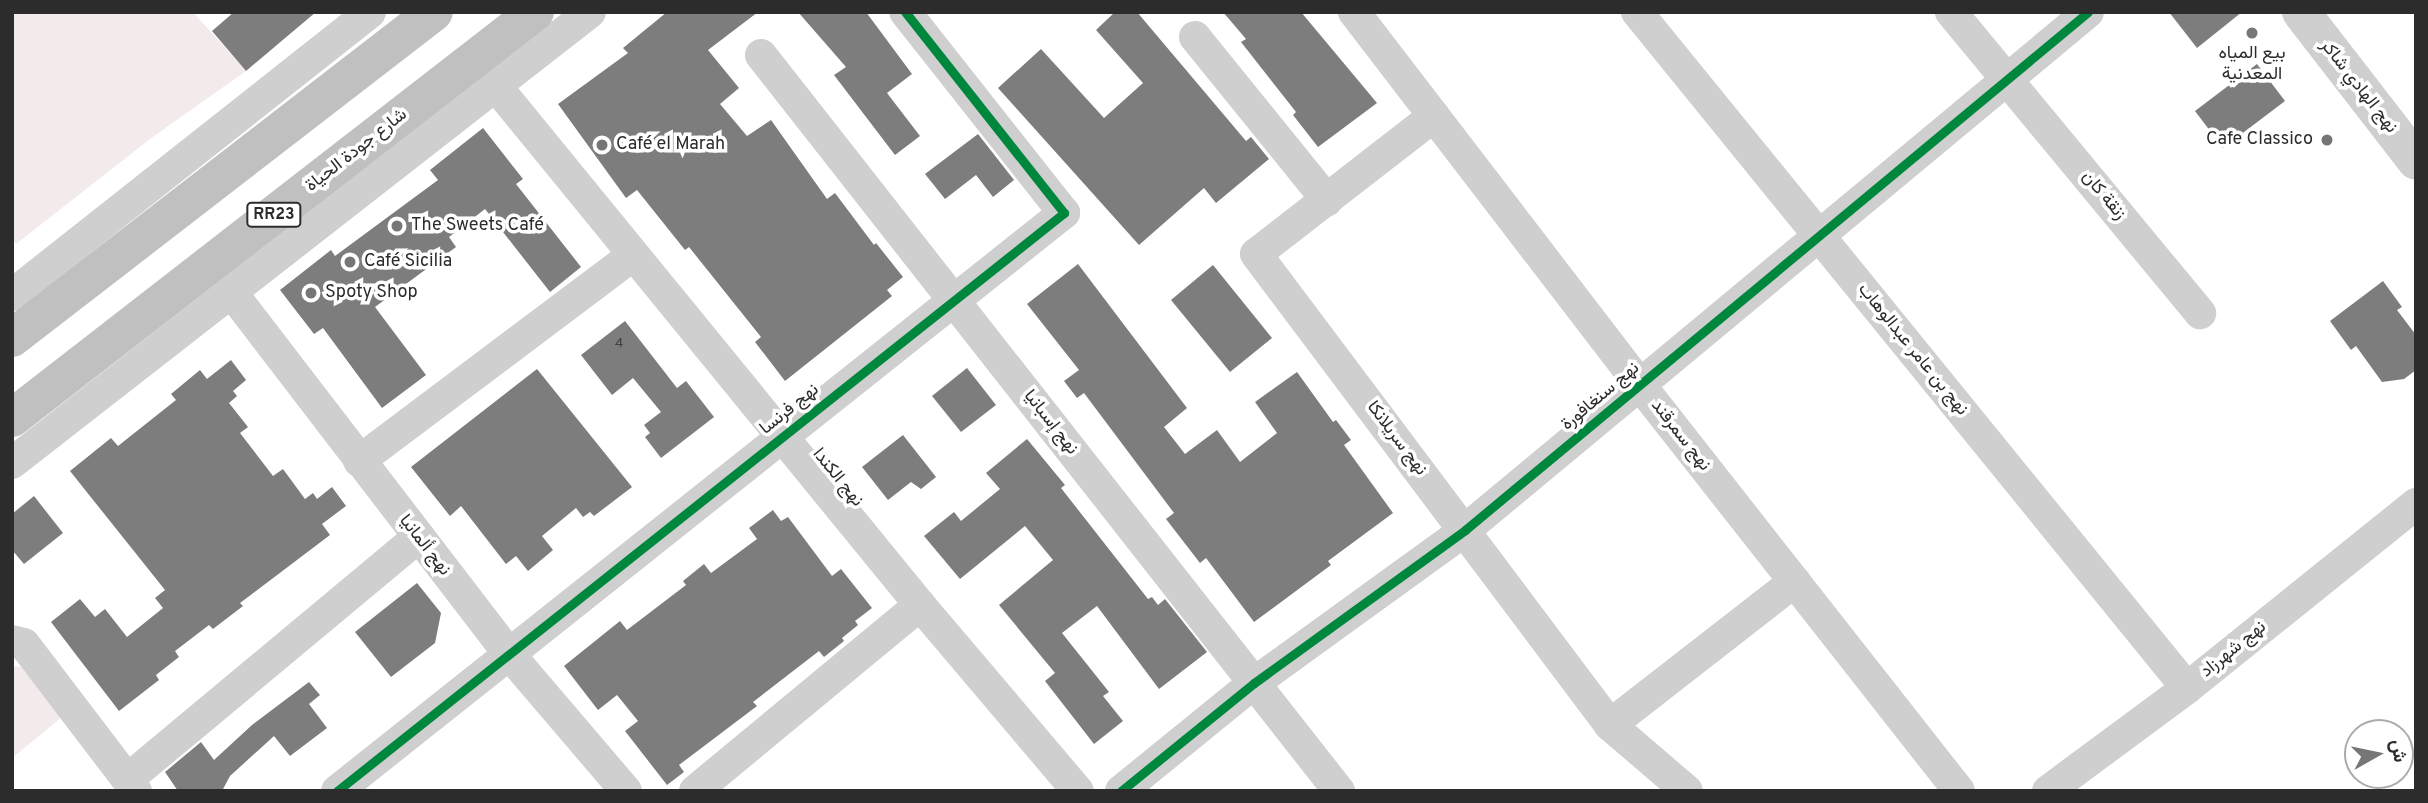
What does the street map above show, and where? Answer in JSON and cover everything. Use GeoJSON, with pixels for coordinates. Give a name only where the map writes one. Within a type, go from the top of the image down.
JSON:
{"type":"FeatureCollection","features":[{"type":"Feature","properties":{"kind":"highway"},"geometry":{"type":"LineString","coordinates":[[12,338],[434,12]]}},
{"type":"Feature","properties":{"kind":"highway","name":"شارع جودة الحياة"},"geometry":{"type":"LineString","coordinates":[[12,418],[535,12]]}},
{"type":"Feature","properties":{"kind":"street"},"geometry":{"type":"LineString","coordinates":[[12,295],[370,12]]}},
{"type":"Feature","properties":{"kind":"street"},"geometry":{"type":"LineString","coordinates":[[12,463],[590,12]]}},
{"type":"Feature","properties":{"kind":"street","name":"نهج فرنسا"},"geometry":{"type":"LineString","coordinates":[[337,791],[1064,213],[905,12]]}},
{"type":"Feature","properties":{"kind":"street","name":"نهج سمرقند"},"geometry":{"type":"LineString","coordinates":[[1354,12],[1640,385],[1959,791]]}},
{"type":"Feature","properties":{"kind":"street","name":"نهج بن عامر عبدالوهاب"},"geometry":{"type":"LineString","coordinates":[[1637,12],[2187,688]]}},
{"type":"Feature","properties":{"kind":"street","name":"زنقة كان"},"geometry":{"type":"LineString","coordinates":[[1951,12],[2200,313]]}},
{"type":"Feature","properties":{"kind":"street","name":"نهج سنغافورة"},"geometry":{"type":"LineString","coordinates":[[1121,791],[1254,683],[1465,530],[2088,12]]}},
{"type":"Feature","properties":{"kind":"street","name":"نهج الهادي شاكر"},"geometry":{"type":"LineString","coordinates":[[2309,15],[2416,161]]}},
{"type":"Feature","properties":{"kind":"street"},"geometry":{"type":"LineString","coordinates":[[1195,37],[1327,200]]}},
{"type":"Feature","properties":{"kind":"street","name":"نهج إسبانيا"},"geometry":{"type":"LineString","coordinates":[[761,55],[1339,791]]}},
{"type":"Feature","properties":{"kind":"street","name":"نهج الكندا"},"geometry":{"type":"LineString","coordinates":[[495,85],[920,605],[1078,791]]}},
{"type":"Feature","properties":{"kind":"street","name":"نهج سريلانكا"},"geometry":{"type":"LineString","coordinates":[[1434,116],[1256,254],[1610,724],[1687,791]]}},
{"type":"Feature","properties":{"kind":"street"},"geometry":{"type":"LineString","coordinates":[[359,461],[634,255]]}},
{"type":"Feature","properties":{"kind":"street","name":"نهج ألمانيا"},"geometry":{"type":"LineString","coordinates":[[232,293],[417,538],[509,654],[626,791]]}},
{"type":"Feature","properties":{"kind":"street","name":"نهج شهرزاد"},"geometry":{"type":"LineString","coordinates":[[2048,791],[2187,688],[2416,504]]}},
{"type":"Feature","properties":{"kind":"street"},"geometry":{"type":"LineString","coordinates":[[12,641],[23,644],[132,785],[417,538]]}},
{"type":"Feature","properties":{"kind":"street"},"geometry":{"type":"LineString","coordinates":[[1610,724],[1794,581]]}},
{"type":"Feature","properties":{"kind":"street"},"geometry":{"type":"LineString","coordinates":[[695,791],[920,605]]}},
{"type":"Feature","properties":{"kind":"shaded area"},"geometry":{"type":"Polygon","coordinates":[[[12,12],[193,12],[246,71],[150,139],[16,244],[12,240],[12,12]]]}},
{"type":"Feature","properties":{"kind":"shaded area"},"geometry":{"type":"Polygon","coordinates":[[[12,666],[21,667],[62,717],[12,758],[12,666]]]}},
{"type":"Feature","properties":{"kind":"building"},"geometry":{"type":"Polygon","coordinates":[[[234,12],[316,12],[246,71],[212,31],[234,12]]]}},
{"type":"Feature","properties":{"kind":"building"},"geometry":{"type":"Polygon","coordinates":[[[667,12],[758,12],[708,50],[739,88],[720,104],[747,136],[771,120],[827,199],[835,193],[874,245],[876,243],[903,277],[887,290],[892,296],[785,381],[755,342],[761,337],[689,247],[685,250],[637,190],[626,198],[558,104],[628,53],[623,48],[667,12]]]}},
{"type":"Feature","properties":{"kind":"building"},"geometry":{"type":"Polygon","coordinates":[[[798,12],[866,12],[912,74],[887,93],[920,136],[895,155],[834,75],[846,67],[798,12]]]}},
{"type":"Feature","properties":{"kind":"building"},"geometry":{"type":"Polygon","coordinates":[[[1115,12],[1137,12],[1246,141],[1251,137],[1269,159],[1216,203],[1204,188],[1139,245],[998,88],[1041,49],[1104,118],[1143,83],[1096,30],[1115,12]]]}},
{"type":"Feature","properties":{"kind":"building"},"geometry":{"type":"Polygon","coordinates":[[[1223,12],[1301,12],[1377,103],[1318,147],[1293,115],[1296,112],[1241,42],[1246,39],[1223,12]]]}},
{"type":"Feature","properties":{"kind":"building"},"geometry":{"type":"Polygon","coordinates":[[[2169,12],[2242,12],[2197,48],[2169,12]]]}},
{"type":"Feature","properties":{"kind":"building"},"geometry":{"type":"Polygon","coordinates":[[[2257,64],[2285,101],[2223,148],[2195,111],[2257,64]]]}},
{"type":"Feature","properties":{"kind":"building"},"geometry":{"type":"Polygon","coordinates":[[[483,128],[523,179],[516,184],[581,267],[550,292],[485,209],[449,237],[456,247],[375,307],[426,375],[382,408],[323,328],[314,334],[280,290],[331,250],[335,256],[438,180],[430,170],[483,128]]]}},
{"type":"Feature","properties":{"kind":"building"},"geometry":{"type":"Polygon","coordinates":[[[978,134],[1014,180],[993,197],[976,175],[945,199],[925,174],[978,134]]]}},
{"type":"Feature","properties":{"kind":"building"},"geometry":{"type":"Polygon","coordinates":[[[1078,264],[1187,408],[1164,427],[1185,454],[1217,430],[1240,462],[1277,433],[1255,402],[1297,372],[1333,422],[1336,420],[1351,440],[1344,445],[1393,513],[1328,561],[1331,565],[1254,622],[1206,558],[1200,563],[1166,519],[1174,513],[1084,393],[1077,398],[1064,381],[1079,370],[1027,304],[1078,264]]]}},
{"type":"Feature","properties":{"kind":"building"},"geometry":{"type":"Polygon","coordinates":[[[1213,265],[1272,338],[1230,372],[1171,300],[1213,265]]]}},
{"type":"Feature","properties":{"kind":"building"},"geometry":{"type":"Polygon","coordinates":[[[2383,281],[2402,307],[2397,310],[2416,335],[2416,370],[2404,379],[2382,382],[2356,346],[2351,350],[2330,321],[2383,281]]]}},
{"type":"Feature","properties":{"kind":"building"},"geometry":{"type":"Polygon","coordinates":[[[625,321],[677,388],[686,381],[714,417],[661,458],[645,437],[650,433],[644,425],[661,412],[633,378],[612,395],[581,355],[625,321]]]}},
{"type":"Feature","properties":{"kind":"building"},"geometry":{"type":"Polygon","coordinates":[[[231,360],[246,380],[233,391],[237,396],[229,403],[248,427],[240,433],[273,476],[283,469],[305,499],[313,493],[317,499],[332,487],[346,506],[322,524],[330,535],[240,603],[243,606],[213,629],[209,625],[175,651],[179,657],[156,675],[159,680],[119,711],[51,622],[80,599],[95,617],[105,609],[127,637],[163,608],[155,598],[165,590],[70,471],[111,438],[118,446],[176,400],[171,394],[200,370],[207,379],[231,360]]]}},
{"type":"Feature","properties":{"kind":"building"},"geometry":{"type":"Polygon","coordinates":[[[967,368],[996,405],[961,432],[932,396],[967,368]]]}},
{"type":"Feature","properties":{"kind":"building"},"geometry":{"type":"Polygon","coordinates":[[[537,369],[632,487],[594,516],[590,512],[583,517],[576,508],[542,536],[553,550],[528,571],[516,556],[506,564],[461,506],[450,516],[411,467],[537,369]]]}},
{"type":"Feature","properties":{"kind":"building"},"geometry":{"type":"Polygon","coordinates":[[[903,435],[936,477],[921,489],[911,482],[888,500],[862,467],[903,435]]]}},
{"type":"Feature","properties":{"kind":"building"},"geometry":{"type":"Polygon","coordinates":[[[1027,439],[1065,485],[1061,488],[1148,599],[1152,597],[1158,605],[1165,599],[1207,652],[1159,689],[1097,606],[1062,633],[1109,692],[1103,696],[1123,721],[1094,744],[1045,681],[1055,673],[999,605],[1053,560],[1025,526],[960,579],[924,536],[954,512],[961,521],[1000,489],[986,473],[1027,439]]]}},
{"type":"Feature","properties":{"kind":"building"},"geometry":{"type":"Polygon","coordinates":[[[34,496],[63,533],[24,564],[12,550],[12,514],[34,496]]]}},
{"type":"Feature","properties":{"kind":"building"},"geometry":{"type":"Polygon","coordinates":[[[773,510],[781,521],[788,517],[832,576],[841,569],[872,608],[855,621],[858,625],[842,638],[844,641],[824,657],[819,651],[753,702],[757,706],[679,765],[684,772],[667,785],[625,731],[638,721],[617,695],[598,710],[564,666],[620,621],[627,630],[686,585],[683,581],[704,564],[711,573],[757,539],[749,528],[773,510]]]}},
{"type":"Feature","properties":{"kind":"building"},"geometry":{"type":"Polygon","coordinates":[[[417,583],[441,613],[435,643],[391,677],[355,632],[417,583]]]}},
{"type":"Feature","properties":{"kind":"building"},"geometry":{"type":"Polygon","coordinates":[[[309,682],[320,695],[309,704],[327,728],[290,756],[274,736],[230,776],[222,791],[178,791],[165,772],[201,742],[214,760],[252,725],[309,682]]]}},
{"type":"Feature","properties":{"kind":"cycle path"},"geometry":{"type":"LineString","coordinates":[[337,791],[1064,213],[905,12]]}},
{"type":"Feature","properties":{"kind":"cycle path"},"geometry":{"type":"LineString","coordinates":[[1121,791],[1254,683],[1465,530],[2088,12]]}},
{"type":"Feature","properties":{"kind":"place","name":"بيع المياه المعدنية"},"geometry":{"type":"Point","coordinates":[2252,33]}},
{"type":"Feature","properties":{"kind":"place","name":"Cafe Classico"},"geometry":{"type":"Point","coordinates":[2327,140]}},
{"type":"Feature","properties":{"kind":"place","name":"Café el Marah"},"geometry":{"type":"Point","coordinates":[602,145]}},
{"type":"Feature","properties":{"kind":"place","name":"The Sweets Café"},"geometry":{"type":"Point","coordinates":[397,226]}},
{"type":"Feature","properties":{"kind":"place","name":"Café Sicilia"},"geometry":{"type":"Point","coordinates":[350,262]}},
{"type":"Feature","properties":{"kind":"place","name":"Spoty Shop"},"geometry":{"type":"Point","coordinates":[311,293]}}]}
